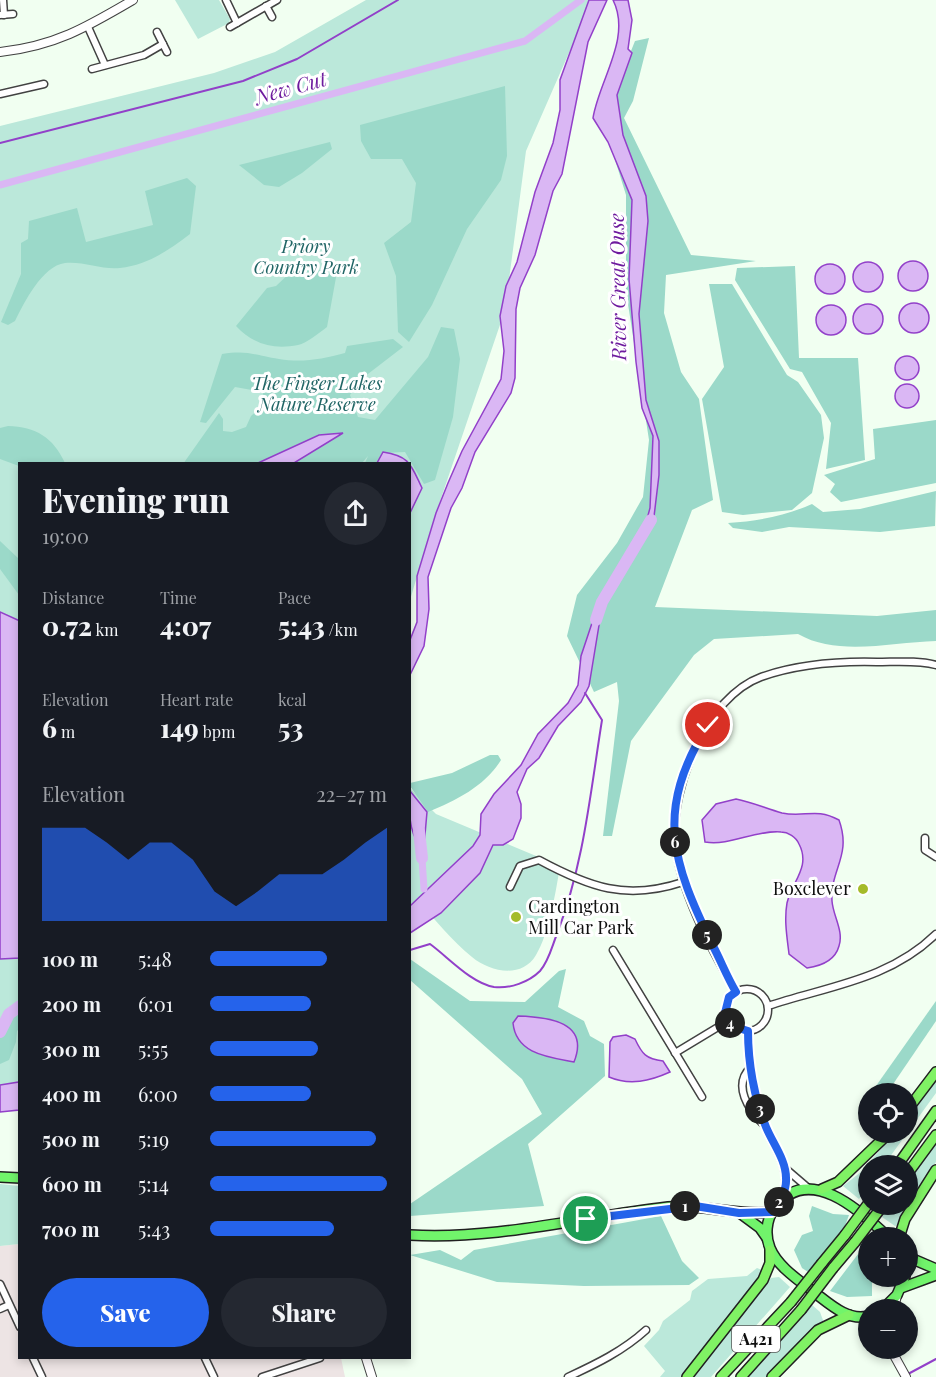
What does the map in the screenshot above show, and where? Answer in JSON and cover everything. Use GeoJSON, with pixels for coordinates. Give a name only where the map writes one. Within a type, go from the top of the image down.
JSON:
{"type":"FeatureCollection","features":[{"type":"Feature","properties":{"kind":"highway"},"geometry":{"type":"LineString","coordinates":[[918,1096],[936,1072]]}},
{"type":"Feature","properties":{"kind":"highway"},"geometry":{"type":"LineString","coordinates":[[905,1155],[936,1111]]}},
{"type":"Feature","properties":{"kind":"highway"},"geometry":{"type":"LineString","coordinates":[[918,1159],[936,1135]]}},
{"type":"Feature","properties":{"kind":"highway"},"geometry":{"type":"LineString","coordinates":[[822,1189],[838,1182],[879,1143]]}},
{"type":"Feature","properties":{"kind":"highway"},"geometry":{"type":"LineString","coordinates":[[902,1227],[905,1219],[936,1170]]}},
{"type":"Feature","properties":{"kind":"highway","name":"A421"},"geometry":{"type":"LineString","coordinates":[[721,1377],[791,1302],[859,1215]]}},
{"type":"Feature","properties":{"kind":"highway","name":"A421"},"geometry":{"type":"LineString","coordinates":[[741,1377],[801,1310],[876,1215]]}},
{"type":"Feature","properties":{"kind":"highway"},"geometry":{"type":"LineString","coordinates":[[687,1377],[763,1280],[770,1263],[770,1250]]}},
{"type":"Feature","properties":{"kind":"highway"},"geometry":{"type":"LineString","coordinates":[[772,1377],[818,1330],[849,1316]]}},
{"type":"Feature","properties":{"kind":"main road"},"geometry":{"type":"LineString","coordinates":[[0,1177],[18,1178]]}},
{"type":"Feature","properties":{"kind":"main road"},"geometry":{"type":"LineString","coordinates":[[858,1317],[849,1316],[806,1285],[782,1264],[770,1250],[767,1225],[772,1212],[782,1198],[807,1187],[822,1189],[839,1198],[875,1227]]}},
{"type":"Feature","properties":{"kind":"main road"},"geometry":{"type":"LineString","coordinates":[[411,1235],[468,1236],[670,1207],[718,1208],[739,1213],[772,1212]]}},
{"type":"Feature","properties":{"kind":"main road"},"geometry":{"type":"LineString","coordinates":[[739,1213],[755,1223],[767,1238]]}},
{"type":"Feature","properties":{"kind":"main road"},"geometry":{"type":"LineString","coordinates":[[918,1261],[936,1269]]}},
{"type":"Feature","properties":{"kind":"main road"},"geometry":{"type":"LineString","coordinates":[[892,1299],[899,1292],[936,1275]]}},
{"type":"Feature","properties":{"kind":"main road"},"geometry":{"type":"LineString","coordinates":[[899,1292],[901,1287]]}},
{"type":"Feature","properties":{"kind":"street"},"geometry":{"type":"LineString","coordinates":[[3,0],[2,15],[14,14]]}},
{"type":"Feature","properties":{"kind":"street"},"geometry":{"type":"LineString","coordinates":[[0,52],[54,42],[88,27],[134,0]]}},
{"type":"Feature","properties":{"kind":"street"},"geometry":{"type":"LineString","coordinates":[[226,0],[237,23]]}},
{"type":"Feature","properties":{"kind":"street"},"geometry":{"type":"LineString","coordinates":[[230,27],[277,0]]}},
{"type":"Feature","properties":{"kind":"street"},"geometry":{"type":"LineString","coordinates":[[266,6],[272,17]]}},
{"type":"Feature","properties":{"kind":"street"},"geometry":{"type":"LineString","coordinates":[[88,27],[105,65]]}},
{"type":"Feature","properties":{"kind":"street"},"geometry":{"type":"LineString","coordinates":[[157,33],[167,52]]}},
{"type":"Feature","properties":{"kind":"street"},"geometry":{"type":"LineString","coordinates":[[92,69],[144,55],[163,44]]}},
{"type":"Feature","properties":{"kind":"street"},"geometry":{"type":"LineString","coordinates":[[0,94],[44,84]]}},
{"type":"Feature","properties":{"kind":"street"},"geometry":{"type":"LineString","coordinates":[[736,992],[683,882],[675,840],[677,795],[694,748],[708,725],[741,689],[760,678],[841,661],[936,665]]}},
{"type":"Feature","properties":{"kind":"street"},"geometry":{"type":"LineString","coordinates":[[926,838],[925,850],[936,857]]}},
{"type":"Feature","properties":{"kind":"street"},"geometry":{"type":"LineString","coordinates":[[510,887],[518,867],[538,860],[590,884],[632,892],[652,890],[683,882]]}},
{"type":"Feature","properties":{"kind":"street"},"geometry":{"type":"LineString","coordinates":[[768,1006],[874,975],[909,957],[936,934]]}},
{"type":"Feature","properties":{"kind":"street"},"geometry":{"type":"LineString","coordinates":[[613,950],[702,1097]]}},
{"type":"Feature","properties":{"kind":"street"},"geometry":{"type":"LineString","coordinates":[[753,990],[760,993],[768,1006],[765,1021],[756,1029],[739,1030],[728,1021],[726,1004],[736,992],[753,990]]}},
{"type":"Feature","properties":{"kind":"street"},"geometry":{"type":"LineString","coordinates":[[675,1053],[728,1021]]}},
{"type":"Feature","properties":{"kind":"street"},"geometry":{"type":"LineString","coordinates":[[748,1031],[751,1067],[765,1126],[786,1168],[807,1187]]}},
{"type":"Feature","properties":{"kind":"street"},"geometry":{"type":"LineString","coordinates":[[751,1067],[742,1076],[741,1082],[752,1114],[765,1126]]}},
{"type":"Feature","properties":{"kind":"street"},"geometry":{"type":"LineString","coordinates":[[782,1198],[787,1181],[786,1168]]}},
{"type":"Feature","properties":{"kind":"street"},"geometry":{"type":"LineString","coordinates":[[0,1284],[18,1323]]}},
{"type":"Feature","properties":{"kind":"street"},"geometry":{"type":"LineString","coordinates":[[897,1299],[899,1292]]}},
{"type":"Feature","properties":{"kind":"street"},"geometry":{"type":"LineString","coordinates":[[0,1309],[9,1305]]}},
{"type":"Feature","properties":{"kind":"street"},"geometry":{"type":"LineString","coordinates":[[568,1377],[601,1362],[634,1342],[646,1330]]}},
{"type":"Feature","properties":{"kind":"street"},"geometry":{"type":"LineString","coordinates":[[33,1359],[42,1377]]}},
{"type":"Feature","properties":{"kind":"street"},"geometry":{"type":"LineString","coordinates":[[206,1359],[214,1377]]}},
{"type":"Feature","properties":{"kind":"street"},"geometry":{"type":"LineString","coordinates":[[262,1377],[317,1359]]}},
{"type":"Feature","properties":{"kind":"street"},"geometry":{"type":"LineString","coordinates":[[366,1359],[372,1377]]}},
{"type":"Feature","properties":{"kind":"street"},"geometry":{"type":"LineString","coordinates":[[896,1359],[906,1377]]}},
{"type":"Feature","properties":{"kind":"shaded area"},"geometry":{"type":"Polygon","coordinates":[[[589,0],[607,0],[588,42],[562,174],[553,191],[535,255],[520,288],[516,309],[515,378],[511,393],[475,452],[462,488],[451,508],[428,577],[429,609],[424,646],[411,673],[411,637],[417,622],[417,576],[436,513],[448,483],[462,451],[501,379],[504,351],[500,316],[506,286],[517,262],[535,192],[553,143],[560,110],[560,80],[589,0]]]}},
{"type":"Feature","properties":{"kind":"shaded area"},"geometry":{"type":"Polygon","coordinates":[[[613,0],[628,0],[632,20],[628,49],[632,53],[617,95],[623,135],[646,196],[648,221],[639,314],[646,400],[659,441],[659,475],[653,525],[627,561],[643,534],[650,508],[653,436],[642,408],[636,362],[629,279],[632,200],[608,142],[593,118],[617,44],[618,14],[613,0]]]}},
{"type":"Feature","properties":{"kind":"shaded area"},"geometry":{"type":"Polygon","coordinates":[[[913,261],[924,265],[928,276],[924,287],[913,291],[902,287],[898,276],[902,265],[913,261]]]}},
{"type":"Feature","properties":{"kind":"shaded area"},"geometry":{"type":"Polygon","coordinates":[[[868,262],[879,266],[883,277],[879,288],[868,292],[857,288],[853,277],[857,266],[868,262]]]}},
{"type":"Feature","properties":{"kind":"shaded area"},"geometry":{"type":"Polygon","coordinates":[[[830,264],[841,268],[845,279],[841,290],[830,294],[819,290],[815,279],[819,268],[830,264]]]}},
{"type":"Feature","properties":{"kind":"shaded area"},"geometry":{"type":"Polygon","coordinates":[[[914,303],[925,307],[929,318],[925,329],[914,333],[903,329],[899,318],[903,307],[914,303]]]}},
{"type":"Feature","properties":{"kind":"shaded area"},"geometry":{"type":"Polygon","coordinates":[[[868,304],[879,308],[883,319],[879,330],[868,334],[857,330],[853,319],[857,308],[868,304]]]}},
{"type":"Feature","properties":{"kind":"shaded area"},"geometry":{"type":"Polygon","coordinates":[[[831,305],[842,309],[846,320],[842,331],[831,335],[820,331],[816,320],[820,309],[831,305]]]}},
{"type":"Feature","properties":{"kind":"shaded area"},"geometry":{"type":"Polygon","coordinates":[[[907,356],[916,359],[919,368],[916,377],[907,380],[898,377],[895,368],[898,359],[907,356]]]}},
{"type":"Feature","properties":{"kind":"shaded area"},"geometry":{"type":"Polygon","coordinates":[[[907,384],[916,387],[919,396],[916,405],[907,408],[898,405],[895,396],[898,387],[907,384]]]}},
{"type":"Feature","properties":{"kind":"shaded area"},"geometry":{"type":"Polygon","coordinates":[[[343,433],[296,462],[260,462],[319,435],[343,433]]]}},
{"type":"Feature","properties":{"kind":"shaded area"},"geometry":{"type":"Polygon","coordinates":[[[383,452],[399,456],[407,462],[378,462],[383,452]]]}},
{"type":"Feature","properties":{"kind":"shaded area"},"geometry":{"type":"Polygon","coordinates":[[[411,467],[422,488],[411,511],[411,467]]]}},
{"type":"Feature","properties":{"kind":"shaded area"},"geometry":{"type":"Polygon","coordinates":[[[603,601],[589,686],[581,702],[558,726],[539,758],[527,769],[517,792],[521,804],[521,818],[513,839],[503,845],[493,845],[480,873],[441,913],[411,932],[411,905],[473,846],[480,835],[481,814],[494,794],[521,765],[538,734],[568,703],[578,685],[581,656],[593,620],[603,601]]]}},
{"type":"Feature","properties":{"kind":"shaded area"},"geometry":{"type":"Polygon","coordinates":[[[0,612],[18,620],[18,958],[0,959],[0,612]]]}},
{"type":"Feature","properties":{"kind":"shaded area"},"geometry":{"type":"Polygon","coordinates":[[[411,792],[427,812],[424,846],[420,846],[413,833],[411,792]]]}},
{"type":"Feature","properties":{"kind":"shaded area"},"geometry":{"type":"Polygon","coordinates":[[[736,799],[782,813],[816,813],[839,820],[843,843],[832,890],[832,901],[840,940],[837,951],[827,962],[807,968],[789,954],[786,909],[803,860],[799,844],[794,837],[784,832],[771,832],[724,842],[705,842],[702,820],[716,804],[736,799]]]}},
{"type":"Feature","properties":{"kind":"shaded area"},"geometry":{"type":"Polygon","coordinates":[[[518,1016],[554,1020],[564,1024],[576,1038],[577,1049],[574,1062],[544,1056],[527,1048],[515,1033],[513,1023],[518,1016]]]}},
{"type":"Feature","properties":{"kind":"shaded area"},"geometry":{"type":"Polygon","coordinates":[[[626,1035],[635,1039],[645,1055],[663,1061],[670,1072],[655,1078],[632,1082],[609,1077],[610,1042],[613,1037],[626,1035]]]}},
{"type":"Feature","properties":{"kind":"shaded area"},"geometry":{"type":"Polygon","coordinates":[[[18,1082],[18,1110],[0,1112],[0,1085],[18,1082]]]}},
{"type":"Feature","properties":{"kind":"shaded area"},"geometry":{"type":"Polygon","coordinates":[[[18,1244],[18,1359],[341,1359],[345,1377],[0,1377],[0,1246],[18,1244]]]}},
{"type":"Feature","properties":{"kind":"green space"},"geometry":{"type":"Polygon","coordinates":[[[175,0],[219,0],[230,19],[229,23],[198,39],[175,0]]]}},
{"type":"Feature","properties":{"kind":"green space","name":"Priory Country Park"},"geometry":{"type":"Polygon","coordinates":[[[366,0],[592,0],[526,151],[505,310],[436,513],[411,597],[411,462],[18,462],[18,1082],[0,1085],[0,126],[214,73],[275,52],[366,0]]]}},
{"type":"Feature","properties":{"kind":"green space"},"geometry":{"type":"Polygon","coordinates":[[[649,38],[633,101],[624,118],[691,255],[756,261],[666,275],[664,313],[681,372],[699,399],[713,500],[692,510],[655,607],[877,616],[936,610],[936,641],[848,647],[814,641],[798,634],[714,639],[694,655],[631,741],[612,836],[603,836],[619,701],[617,682],[594,692],[567,636],[577,595],[617,543],[643,497],[649,440],[626,291],[626,195],[603,121],[635,41],[649,38]]]}},
{"type":"Feature","properties":{"kind":"green space"},"geometry":{"type":"Polygon","coordinates":[[[505,86],[507,156],[501,180],[467,229],[432,305],[409,342],[398,332],[396,276],[384,243],[411,222],[416,183],[402,159],[371,159],[361,141],[360,125],[505,86]]]}},
{"type":"Feature","properties":{"kind":"green space"},"geometry":{"type":"Polygon","coordinates":[[[330,142],[332,149],[302,173],[279,187],[264,185],[239,165],[330,142]]]}},
{"type":"Feature","properties":{"kind":"green space"},"geometry":{"type":"Polygon","coordinates":[[[187,178],[196,186],[190,234],[158,256],[140,264],[120,268],[72,263],[57,266],[41,278],[15,321],[8,325],[1,322],[21,274],[21,243],[28,239],[29,221],[77,208],[86,242],[153,225],[145,191],[187,178]]]}},
{"type":"Feature","properties":{"kind":"green space"},"geometry":{"type":"Polygon","coordinates":[[[795,266],[799,358],[858,358],[865,460],[826,469],[831,423],[802,372],[790,369],[735,280],[737,268],[795,266]]]}},
{"type":"Feature","properties":{"kind":"green space"},"geometry":{"type":"Polygon","coordinates":[[[295,268],[337,272],[327,327],[313,338],[298,345],[272,346],[249,337],[236,326],[267,288],[276,286],[295,268]]]}},
{"type":"Feature","properties":{"kind":"green space"},"geometry":{"type":"Polygon","coordinates":[[[709,284],[732,284],[787,375],[798,382],[821,415],[824,438],[812,493],[792,510],[743,515],[722,512],[702,399],[724,367],[709,284]]]}},
{"type":"Feature","properties":{"kind":"green space","name":"The Finger Lakes Nature Reserve"},"geometry":{"type":"Polygon","coordinates":[[[441,327],[454,329],[460,359],[453,417],[435,480],[424,484],[405,452],[383,453],[378,462],[365,462],[368,456],[363,462],[296,462],[341,434],[319,435],[260,462],[184,462],[219,413],[223,419],[223,431],[232,432],[246,427],[251,416],[264,404],[263,392],[235,387],[206,423],[200,422],[222,354],[245,353],[296,361],[312,360],[345,353],[347,346],[393,339],[403,347],[364,377],[350,395],[358,417],[375,420],[428,357],[441,327]]]}},
{"type":"Feature","properties":{"kind":"green space"},"geometry":{"type":"Polygon","coordinates":[[[936,420],[936,483],[841,502],[830,492],[835,484],[824,475],[875,459],[873,429],[936,420]]]}},
{"type":"Feature","properties":{"kind":"green space"},"geometry":{"type":"Polygon","coordinates":[[[8,426],[35,431],[55,446],[64,462],[18,462],[18,466],[0,459],[0,428],[8,426]]]}},
{"type":"Feature","properties":{"kind":"green space"},"geometry":{"type":"Polygon","coordinates":[[[936,491],[935,526],[880,532],[789,527],[762,532],[733,528],[728,523],[771,517],[812,504],[823,512],[860,509],[936,491]]]}},
{"type":"Feature","properties":{"kind":"green space"},"geometry":{"type":"Polygon","coordinates":[[[0,541],[18,558],[18,594],[0,569],[0,541]]]}},
{"type":"Feature","properties":{"kind":"green space"},"geometry":{"type":"Polygon","coordinates":[[[490,755],[498,755],[501,760],[479,785],[428,812],[411,787],[411,783],[452,773],[490,755]]]}},
{"type":"Feature","properties":{"kind":"green space"},"geometry":{"type":"Polygon","coordinates":[[[411,789],[436,814],[560,866],[545,936],[536,955],[523,968],[505,971],[479,962],[458,944],[417,900],[411,905],[411,789]]]}},
{"type":"Feature","properties":{"kind":"green space"},"geometry":{"type":"Polygon","coordinates":[[[411,960],[470,1001],[525,1002],[559,971],[566,969],[558,1007],[584,1021],[590,1036],[604,1044],[605,1076],[528,1144],[544,1206],[411,1216],[411,1203],[542,1114],[522,1079],[411,981],[411,960]]]}},
{"type":"Feature","properties":{"kind":"green space"},"geometry":{"type":"Polygon","coordinates":[[[18,1001],[16,1042],[9,1060],[0,1064],[0,1020],[18,1001]]]}},
{"type":"Feature","properties":{"kind":"green space"},"geometry":{"type":"Polygon","coordinates":[[[936,1001],[936,1021],[894,1083],[878,1083],[936,1001]]]}},
{"type":"Feature","properties":{"kind":"green space"},"geometry":{"type":"Polygon","coordinates":[[[936,1079],[936,1093],[918,1118],[918,1103],[936,1079]]]}},
{"type":"Feature","properties":{"kind":"green space"},"geometry":{"type":"Polygon","coordinates":[[[936,1140],[936,1162],[918,1194],[918,1166],[936,1140]]]}},
{"type":"Feature","properties":{"kind":"green space"},"geometry":{"type":"Polygon","coordinates":[[[886,1143],[900,1143],[891,1155],[876,1155],[886,1143]]]}},
{"type":"Feature","properties":{"kind":"green space"},"geometry":{"type":"Polygon","coordinates":[[[858,1174],[858,1198],[843,1186],[858,1174]]]}},
{"type":"Feature","properties":{"kind":"green space"},"geometry":{"type":"Polygon","coordinates":[[[0,1184],[18,1186],[18,1244],[0,1246],[0,1184]]]}},
{"type":"Feature","properties":{"kind":"green space"},"geometry":{"type":"Polygon","coordinates":[[[812,1206],[833,1214],[849,1215],[845,1226],[808,1272],[802,1268],[794,1250],[802,1235],[813,1231],[809,1216],[812,1206]]]}},
{"type":"Feature","properties":{"kind":"green space"},"geometry":{"type":"Polygon","coordinates":[[[884,1215],[906,1215],[900,1225],[895,1226],[882,1217],[884,1215]]]}},
{"type":"Feature","properties":{"kind":"green space"},"geometry":{"type":"Polygon","coordinates":[[[661,1216],[682,1261],[699,1278],[689,1285],[584,1286],[497,1282],[411,1255],[440,1250],[461,1260],[474,1250],[661,1216]]]}},
{"type":"Feature","properties":{"kind":"green space"},"geometry":{"type":"Polygon","coordinates":[[[858,1254],[858,1287],[872,1287],[872,1296],[847,1297],[830,1291],[858,1254]]]}},
{"type":"Feature","properties":{"kind":"green space"},"geometry":{"type":"Polygon","coordinates":[[[757,1268],[762,1270],[757,1281],[681,1377],[660,1377],[665,1371],[644,1346],[659,1330],[663,1321],[690,1300],[692,1291],[708,1279],[747,1276],[757,1268]]]}},
{"type":"Feature","properties":{"kind":"green space"},"geometry":{"type":"Polygon","coordinates":[[[779,1277],[790,1287],[711,1377],[694,1377],[771,1278],[779,1277]]]}},
{"type":"Feature","properties":{"kind":"green space"},"geometry":{"type":"Polygon","coordinates":[[[811,1304],[820,1312],[824,1323],[767,1377],[744,1377],[811,1304]]]}},
{"type":"Feature","properties":{"kind":"waterway"},"geometry":{"type":"LineString","coordinates":[[0,143],[243,81],[297,59],[398,0]]}},
{"type":"Feature","properties":{"kind":"waterway","name":"New Cut"},"geometry":{"type":"LineString","coordinates":[[0,185],[525,41],[581,0]]}},
{"type":"Feature","properties":{"kind":"waterway","name":"River Great Ouse"},"geometry":{"type":"LineString","coordinates":[[596,620],[602,602],[651,520]]}},
{"type":"Feature","properties":{"kind":"waterway"},"geometry":{"type":"LineString","coordinates":[[411,950],[430,944],[468,975],[485,985],[494,987],[519,984],[536,975],[543,967],[557,934],[574,881],[590,802],[602,720],[585,693]]}},
{"type":"Feature","properties":{"kind":"waterway"},"geometry":{"type":"LineString","coordinates":[[419,831],[422,858]]}},
{"type":"Feature","properties":{"kind":"waterway"},"geometry":{"type":"LineString","coordinates":[[422,858],[424,889]]}},
{"type":"Feature","properties":{"kind":"waterway"},"geometry":{"type":"LineString","coordinates":[[0,1032],[9,1014],[18,1007]]}},
{"type":"Feature","properties":{"kind":"waterway"},"geometry":{"type":"LineString","coordinates":[[908,1374],[936,1359]]}},
{"type":"Feature","properties":{"kind":"place","name":"Boxclever"},"geometry":{"type":"Point","coordinates":[863,889]}},
{"type":"Feature","properties":{"kind":"place","name":"Cardington Mill Car Park"},"geometry":{"type":"Point","coordinates":[516,917]}},
{"type":"Feature","properties":{"kind":"route"},"geometry":{"type":"LineString","coordinates":[[586,1219],[670,1207],[695,1206],[739,1213],[772,1212],[782,1198],[787,1181],[786,1168],[765,1126],[760,1108],[751,1067],[748,1031],[732,1026],[725,1013],[729,997],[736,992],[692,905],[678,864],[675,840],[677,795],[694,748],[708,725]]}}]}
